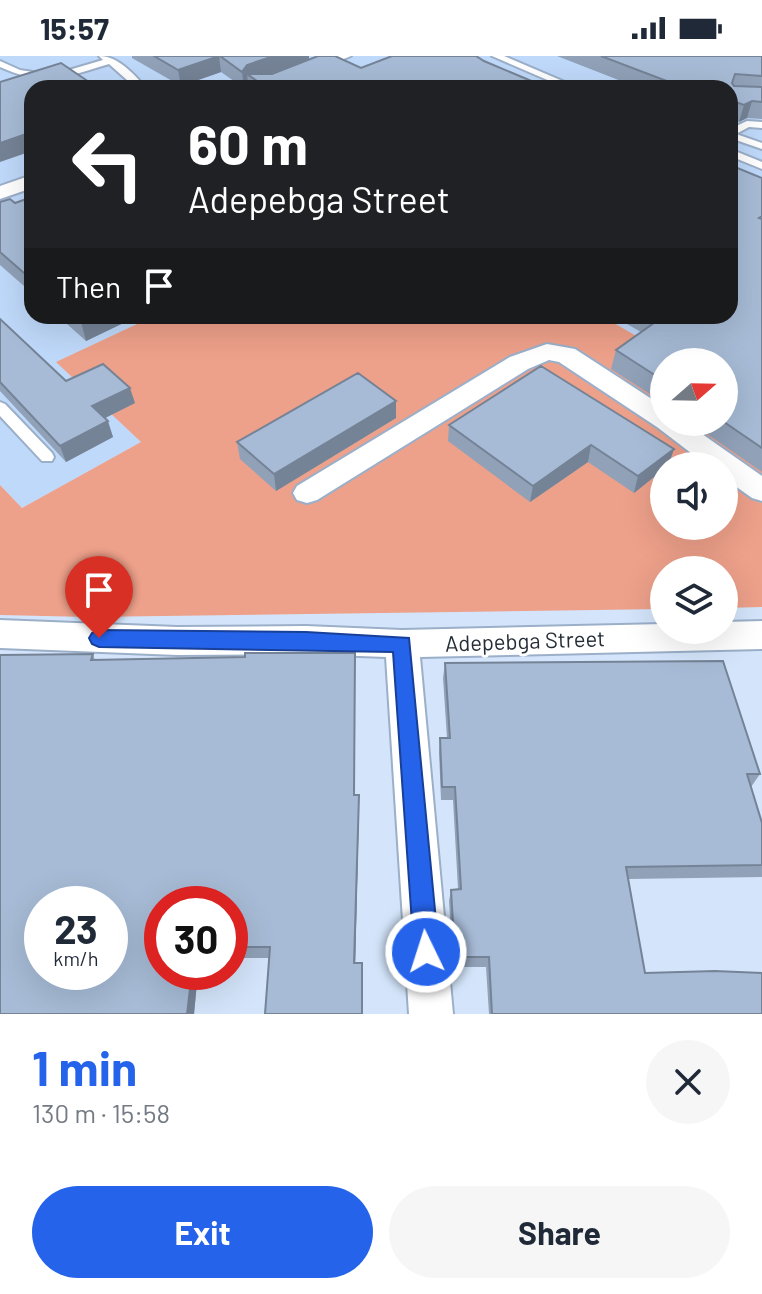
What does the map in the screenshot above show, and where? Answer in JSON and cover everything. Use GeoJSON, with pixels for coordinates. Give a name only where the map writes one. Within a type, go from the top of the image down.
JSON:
{"type":"FeatureCollection","features":[{"type":"Feature","properties":{"kind":"street"},"geometry":{"type":"LineString","coordinates":[[273,80],[311,62],[343,56]]}},
{"type":"Feature","properties":{"kind":"street"},"geometry":{"type":"LineString","coordinates":[[302,80],[367,56]]}},
{"type":"Feature","properties":{"kind":"street"},"geometry":{"type":"LineString","coordinates":[[0,182],[24,173]]}},
{"type":"Feature","properties":{"kind":"street"},"geometry":{"type":"LineString","coordinates":[[0,193],[24,184]]}},
{"type":"Feature","properties":{"kind":"street"},"geometry":{"type":"LineString","coordinates":[[307,493],[519,363],[547,352],[566,355],[650,411]]}},
{"type":"Feature","properties":{"kind":"street"},"geometry":{"type":"LineString","coordinates":[[686,436],[762,491]]}},
{"type":"Feature","properties":{"kind":"street","name":"Adepebga Street"},"geometry":{"type":"LineString","coordinates":[[2,639],[306,640],[402,644],[762,636]]}},
{"type":"Feature","properties":{"kind":"street"},"geometry":{"type":"LineString","coordinates":[[402,644],[431,1014]]}},
{"type":"Feature","properties":{"kind":"lane"},"geometry":{"type":"LineString","coordinates":[[9,56],[0,62],[18,72],[52,78]]}},
{"type":"Feature","properties":{"kind":"lane"},"geometry":{"type":"LineString","coordinates":[[496,56],[554,80]]}},
{"type":"Feature","properties":{"kind":"lane"},"geometry":{"type":"LineString","coordinates":[[45,80],[107,58],[132,80]]}},
{"type":"Feature","properties":{"kind":"lane"},"geometry":{"type":"LineString","coordinates":[[738,129],[747,124],[762,125]]}},
{"type":"Feature","properties":{"kind":"lane"},"geometry":{"type":"LineString","coordinates":[[738,137],[762,146]]}},
{"type":"Feature","properties":{"kind":"lane"},"geometry":{"type":"LineString","coordinates":[[738,156],[762,166]]}},
{"type":"Feature","properties":{"kind":"lane"},"geometry":{"type":"LineString","coordinates":[[0,407],[47,457]]}},
{"type":"Feature","properties":{"kind":"shaded area"},"geometry":{"type":"Polygon","coordinates":[[[0,56],[762,56],[762,412],[738,380],[738,348],[657,348],[616,324],[738,324],[738,80],[24,80],[24,324],[137,324],[57,362],[141,442],[22,508],[0,485],[0,56]]]}},
{"type":"Feature","properties":{"kind":"shaded area"},"geometry":{"type":"Polygon","coordinates":[[[137,324],[616,324],[657,348],[650,348],[650,436],[738,436],[738,418],[762,412],[762,607],[738,608],[738,556],[650,556],[650,609],[88,617],[0,615],[0,485],[22,508],[141,442],[56,362],[137,324]]]}},
{"type":"Feature","properties":{"kind":"building"},"geometry":{"type":"Polygon","coordinates":[[[154,56],[219,56],[178,70],[154,56]]]}},
{"type":"Feature","properties":{"kind":"building"},"geometry":{"type":"Polygon","coordinates":[[[220,56],[274,56],[247,65],[242,72],[220,56]]]}},
{"type":"Feature","properties":{"kind":"building"},"geometry":{"type":"Polygon","coordinates":[[[318,56],[335,56],[361,68],[392,56],[476,56],[529,80],[256,80],[247,74],[272,74],[318,56]]]}},
{"type":"Feature","properties":{"kind":"building"},"geometry":{"type":"Polygon","coordinates":[[[601,56],[762,56],[762,76],[735,74],[733,80],[664,80],[601,56]]]}},
{"type":"Feature","properties":{"kind":"building"},"geometry":{"type":"Polygon","coordinates":[[[61,63],[86,80],[24,80],[24,135],[0,143],[0,82],[61,63]]]}},
{"type":"Feature","properties":{"kind":"building"},"geometry":{"type":"Polygon","coordinates":[[[738,86],[762,87],[762,102],[752,101],[744,105],[738,103],[738,86]]]}},
{"type":"Feature","properties":{"kind":"building"},"geometry":{"type":"Polygon","coordinates":[[[738,168],[762,178],[762,216],[759,218],[762,219],[762,448],[738,432],[738,348],[650,348],[650,372],[616,350],[652,324],[738,324],[738,168]]]}},
{"type":"Feature","properties":{"kind":"building"},"geometry":{"type":"Polygon","coordinates":[[[10,199],[15,203],[24,200],[24,273],[0,252],[0,202],[10,199]]]}},
{"type":"Feature","properties":{"kind":"building"},"geometry":{"type":"Polygon","coordinates":[[[0,319],[66,381],[103,364],[130,388],[92,406],[108,421],[60,446],[0,382],[0,319]]]}},
{"type":"Feature","properties":{"kind":"building"},"geometry":{"type":"Polygon","coordinates":[[[541,366],[674,449],[670,452],[650,452],[650,467],[638,476],[591,445],[533,486],[449,425],[541,366]]]}},
{"type":"Feature","properties":{"kind":"building"},"geometry":{"type":"Polygon","coordinates":[[[358,373],[396,401],[274,474],[237,442],[358,373]]]}},
{"type":"Feature","properties":{"kind":"building"},"geometry":{"type":"Polygon","coordinates":[[[245,653],[355,653],[354,795],[359,795],[354,963],[362,963],[362,1014],[265,1014],[270,947],[248,947],[248,886],[144,886],[144,990],[190,990],[187,1014],[0,1014],[0,655],[93,654],[91,660],[245,657],[245,653]]]}},
{"type":"Feature","properties":{"kind":"building"},"geometry":{"type":"Polygon","coordinates":[[[723,661],[760,774],[747,774],[762,823],[762,865],[626,867],[645,973],[762,973],[762,1014],[492,1014],[489,957],[455,957],[451,890],[461,889],[455,787],[442,787],[440,738],[450,738],[445,663],[723,661]]]}},
{"type":"Feature","properties":{"kind":"route"},"geometry":{"type":"LineString","coordinates":[[99,638],[402,644],[426,952]]}}]}
